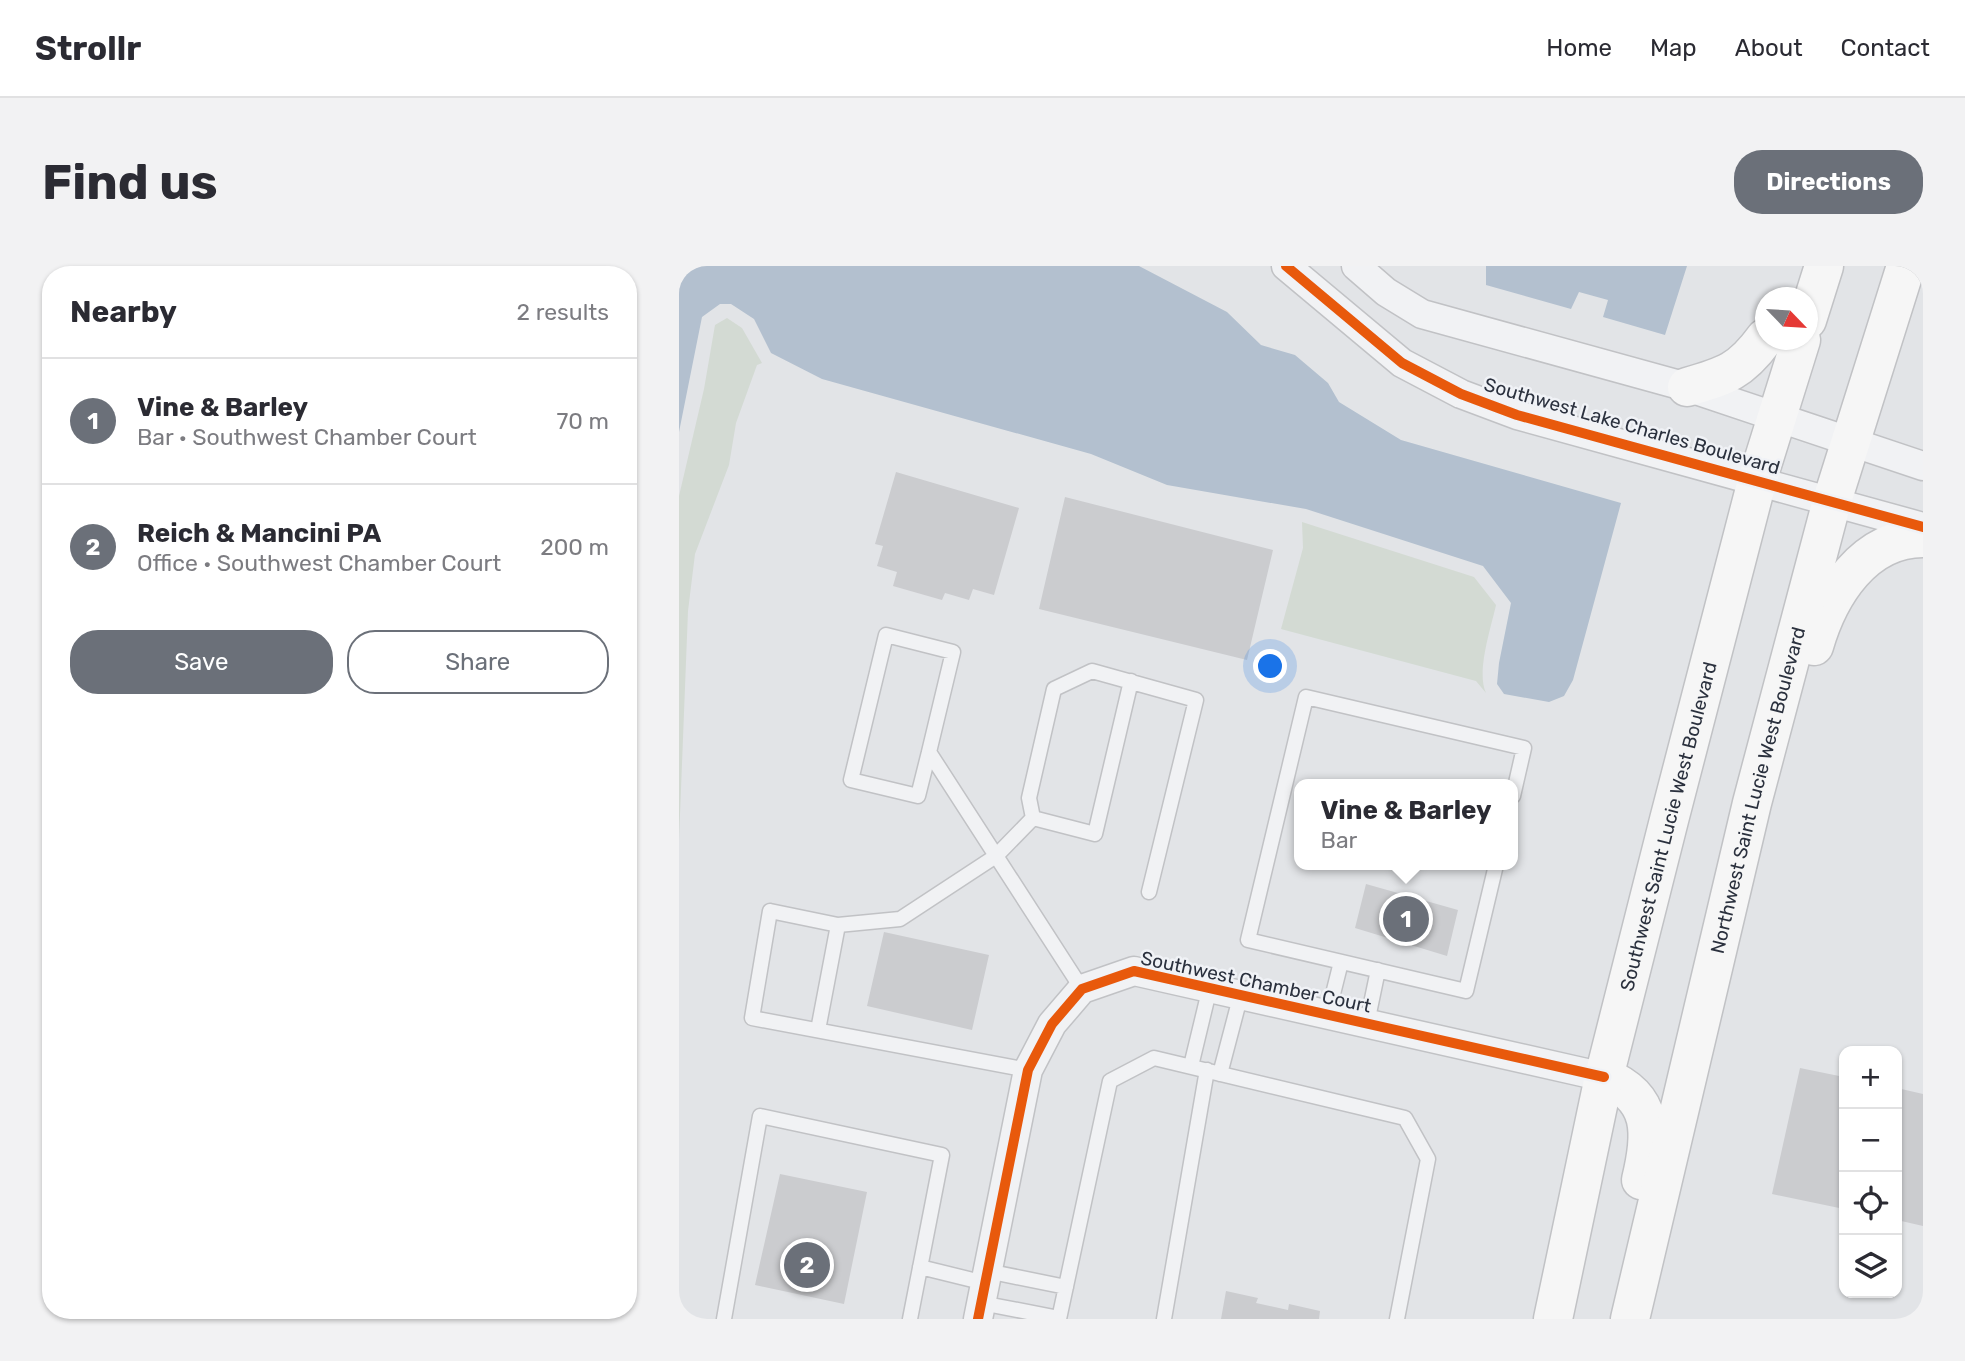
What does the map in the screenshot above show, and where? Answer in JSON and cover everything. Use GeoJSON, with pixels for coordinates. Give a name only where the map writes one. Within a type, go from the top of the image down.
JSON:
{"type":"FeatureCollection","features":[{"type":"Feature","properties":{"kind":"main road"},"geometry":{"type":"LineString","coordinates":[[1801,287],[1818,266]]}},
{"type":"Feature","properties":{"kind":"main road"},"geometry":{"type":"LineString","coordinates":[[1818,287],[1824,266]]}},
{"type":"Feature","properties":{"kind":"main road","name":"Northwest Saint Lucie West Boulevard"},"geometry":{"type":"LineString","coordinates":[[1630,1319],[1741,851],[1832,501],[1897,277]]}},
{"type":"Feature","properties":{"kind":"main road"},"geometry":{"type":"LineString","coordinates":[[1687,387],[1727,375],[1757,350]]}},
{"type":"Feature","properties":{"kind":"main road","name":"Southwest Saint Lucie West Boulevard"},"geometry":{"type":"LineString","coordinates":[[1553,1319],[1604,1077],[1758,481],[1798,350]]}},
{"type":"Feature","properties":{"kind":"main road"},"geometry":{"type":"LineString","coordinates":[[1741,851],[1777,783],[1820,626],[1832,601],[1854,570],[1881,547],[1899,540],[1923,538]]}},
{"type":"Feature","properties":{"kind":"main road"},"geometry":{"type":"LineString","coordinates":[[1604,1077],[1621,1083],[1635,1098],[1644,1114],[1649,1146],[1610,1319]]}},
{"type":"Feature","properties":{"kind":"street","name":"Southwest Lake Charles Boulevard"},"geometry":{"type":"LineString","coordinates":[[1286,266],[1402,363],[1461,394],[1517,415],[1923,527]]}},
{"type":"Feature","properties":{"kind":"street"},"geometry":{"type":"LineString","coordinates":[[1356,266],[1386,292],[1422,314],[1687,387],[1923,466]]}},
{"type":"Feature","properties":{"kind":"street","name":"Southwest Chamber Court"},"geometry":{"type":"LineString","coordinates":[[1082,989],[1134,971],[1604,1077]]}},
{"type":"Feature","properties":{"kind":"street"},"geometry":{"type":"LineString","coordinates":[[983,1294],[1028,1070],[1052,1024],[1082,989]]}},
{"type":"Feature","properties":{"kind":"lane"},"geometry":{"type":"LineString","coordinates":[[929,752],[918,796],[851,780],[886,635],[953,652],[929,752],[1082,989]]}},
{"type":"Feature","properties":{"kind":"lane"},"geometry":{"type":"LineString","coordinates":[[1033,818],[1028,798],[1054,689],[1092,671],[1196,700],[1149,891]]}},
{"type":"Feature","properties":{"kind":"lane"},"geometry":{"type":"LineString","coordinates":[[1033,818],[1095,834],[1131,681]]}},
{"type":"Feature","properties":{"kind":"lane"},"geometry":{"type":"LineString","coordinates":[[1495,870],[1467,991],[1248,940],[1305,697],[1524,748],[1517,779]]}},
{"type":"Feature","properties":{"kind":"lane"},"geometry":{"type":"LineString","coordinates":[[1028,1070],[752,1018],[769,911],[838,925],[900,919],[996,856],[1033,818]]}},
{"type":"Feature","properties":{"kind":"lane"},"geometry":{"type":"LineString","coordinates":[[818,1030],[838,925]]}},
{"type":"Feature","properties":{"kind":"lane"},"geometry":{"type":"LineString","coordinates":[[1328,1014],[1341,962]]}},
{"type":"Feature","properties":{"kind":"lane"},"geometry":{"type":"LineString","coordinates":[[1367,1023],[1378,970]]}},
{"type":"Feature","properties":{"kind":"lane"},"geometry":{"type":"LineString","coordinates":[[1191,1066],[1210,987]]}},
{"type":"Feature","properties":{"kind":"lane"},"geometry":{"type":"LineString","coordinates":[[1164,1319],[1214,1072],[1241,995]]}},
{"type":"Feature","properties":{"kind":"lane"},"geometry":{"type":"LineString","coordinates":[[920,1267],[983,1294],[1059,1319],[1110,1081],[1154,1058],[1405,1118],[1428,1159],[1397,1319]]}},
{"type":"Feature","properties":{"kind":"lane"},"geometry":{"type":"LineString","coordinates":[[724,1319],[760,1116],[942,1155],[910,1319]]}},
{"type":"Feature","properties":{"kind":"lane"},"geometry":{"type":"LineString","coordinates":[[983,1294],[1066,1287]]}},
{"type":"Feature","properties":{"kind":"shaded area"},"geometry":{"type":"Polygon","coordinates":[[[727,318],[742,328],[762,363],[757,365],[736,423],[729,465],[695,554],[688,611],[679,840],[679,496],[704,389],[715,325],[727,318]]]}},
{"type":"Feature","properties":{"kind":"shaded area"},"geometry":{"type":"Polygon","coordinates":[[[1302,522],[1474,577],[1496,605],[1483,662],[1483,684],[1486,693],[1476,681],[1281,629],[1303,548],[1302,522]]]}},
{"type":"Feature","properties":{"kind":"water"},"geometry":{"type":"Polygon","coordinates":[[[679,266],[1139,266],[1227,312],[1261,345],[1295,355],[1328,383],[1339,402],[1401,440],[1621,503],[1573,680],[1564,696],[1549,702],[1504,694],[1497,684],[1511,603],[1483,566],[1306,509],[1167,485],[1091,454],[822,379],[771,353],[754,319],[731,304],[720,304],[702,317],[679,432],[679,266]]]}},
{"type":"Feature","properties":{"kind":"water"},"geometry":{"type":"Polygon","coordinates":[[[1486,266],[1687,266],[1665,335],[1603,317],[1608,300],[1579,292],[1571,309],[1486,285],[1486,266]]]}},
{"type":"Feature","properties":{"kind":"building"},"geometry":{"type":"Polygon","coordinates":[[[896,472],[1019,508],[994,595],[973,589],[969,600],[945,593],[942,600],[893,586],[897,572],[877,566],[883,546],[875,544],[896,472]]]}},
{"type":"Feature","properties":{"kind":"building"},"geometry":{"type":"Polygon","coordinates":[[[1065,497],[1273,550],[1247,660],[1039,609],[1065,497]]]}},
{"type":"Feature","properties":{"kind":"building"},"geometry":{"type":"Polygon","coordinates":[[[1366,884],[1458,910],[1447,956],[1355,928],[1366,884]]]}},
{"type":"Feature","properties":{"kind":"building"},"geometry":{"type":"Polygon","coordinates":[[[884,932],[989,955],[972,1030],[867,1006],[884,932]]]}},
{"type":"Feature","properties":{"kind":"building"},"geometry":{"type":"Polygon","coordinates":[[[1800,1068],[1839,1076],[1839,1208],[1772,1194],[1800,1068]]]}},
{"type":"Feature","properties":{"kind":"building"},"geometry":{"type":"Polygon","coordinates":[[[1902,1089],[1923,1094],[1923,1226],[1902,1221],[1902,1089]]]}},
{"type":"Feature","properties":{"kind":"building"},"geometry":{"type":"Polygon","coordinates":[[[780,1174],[867,1192],[844,1304],[755,1285],[780,1174]]]}},
{"type":"Feature","properties":{"kind":"building"},"geometry":{"type":"Polygon","coordinates":[[[1226,1291],[1258,1298],[1256,1303],[1288,1310],[1289,1304],[1320,1311],[1319,1319],[1221,1319],[1226,1291]]]}},
{"type":"Feature","properties":{"kind":"cycle path"},"geometry":{"type":"LineString","coordinates":[[1286,266],[1402,363],[1461,394],[1517,415],[1923,527]]}},
{"type":"Feature","properties":{"kind":"cycle path"},"geometry":{"type":"LineString","coordinates":[[978,1319],[1028,1070],[1052,1024],[1082,989],[1134,971],[1604,1077]]}},
{"type":"Feature","properties":{"kind":"place","name":"Vine & Barley"},"geometry":{"type":"Point","coordinates":[1406,919]}},
{"type":"Feature","properties":{"kind":"place","name":"Reich & Mancini PA"},"geometry":{"type":"Point","coordinates":[807,1265]}}]}
